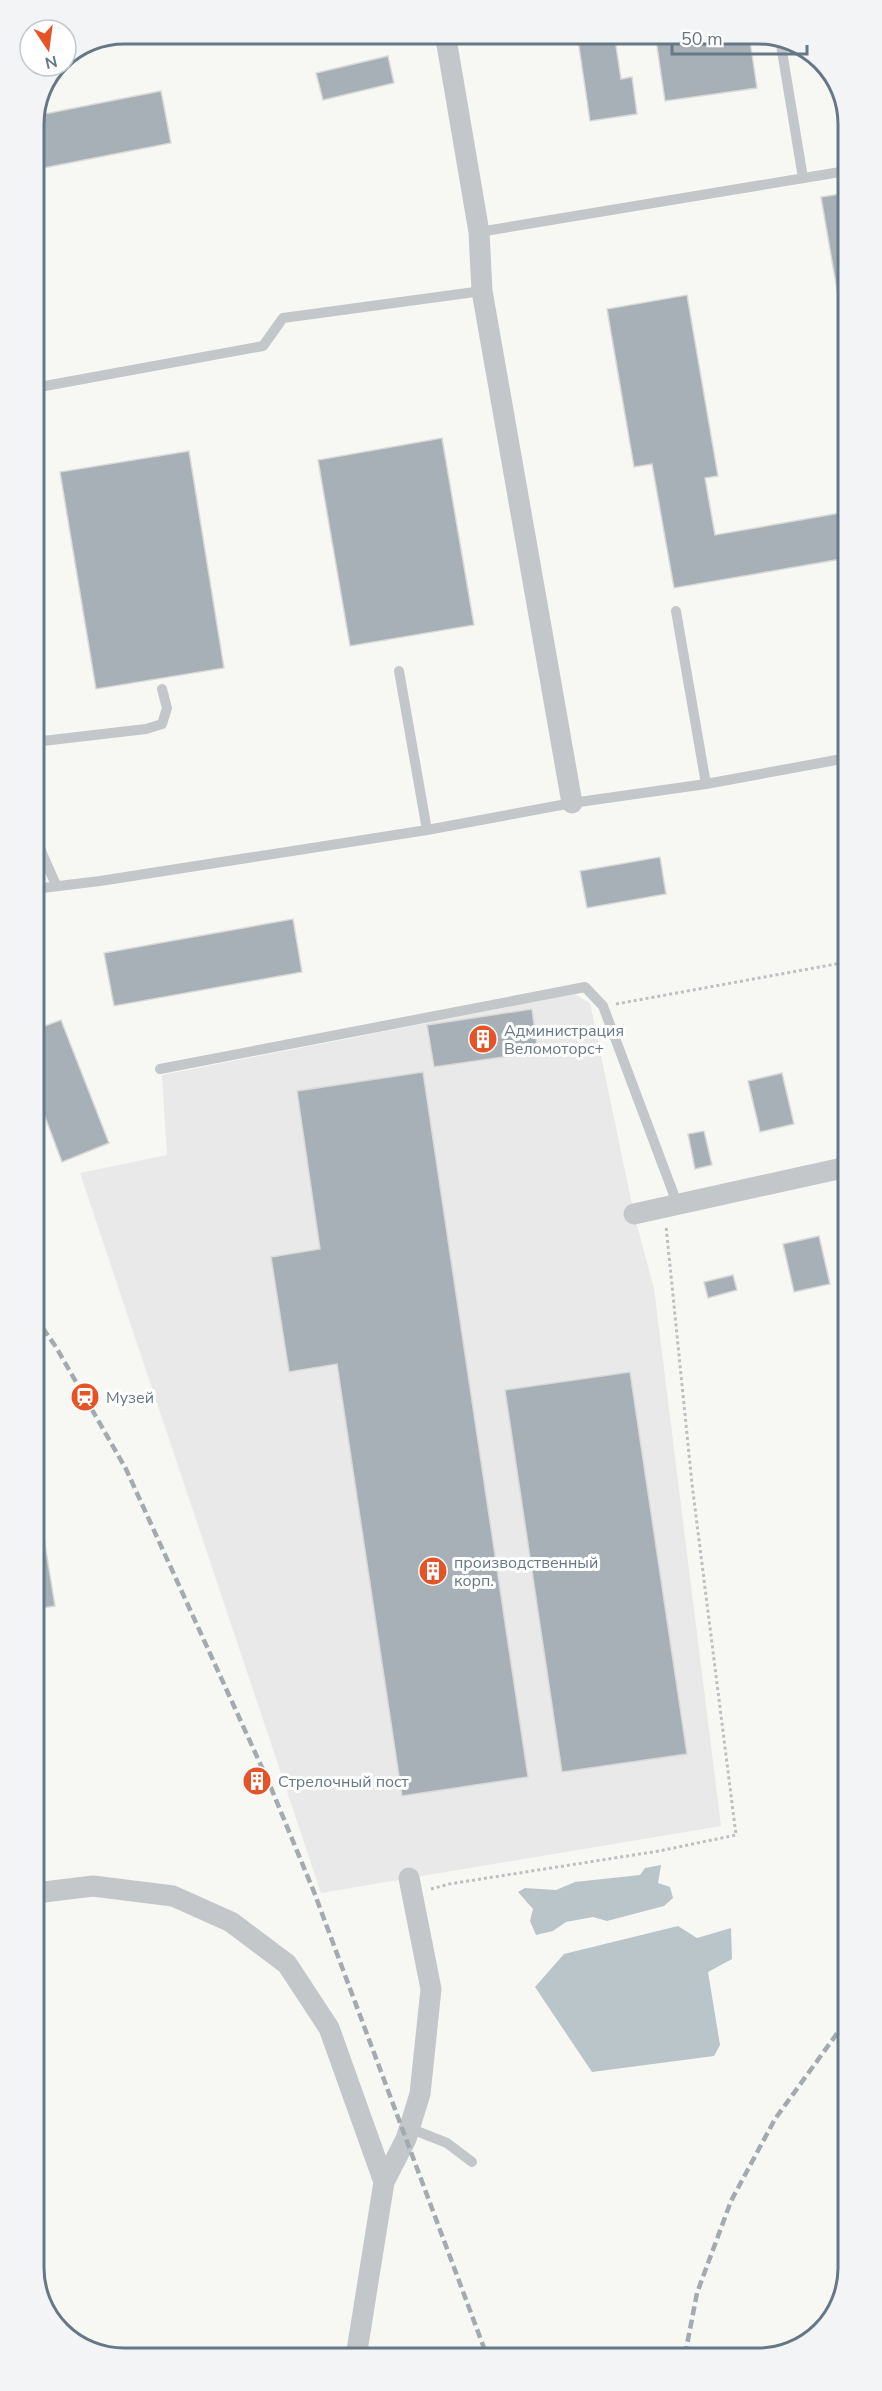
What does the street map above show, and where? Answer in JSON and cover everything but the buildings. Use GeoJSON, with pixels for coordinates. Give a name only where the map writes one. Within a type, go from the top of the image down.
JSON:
{"type":"FeatureCollection","features":[{"type":"Feature","properties":{"kind":"street"},"geometry":{"type":"LineString","coordinates":[[447,44],[479,232],[482,291],[572,803]]}},
{"type":"Feature","properties":{"kind":"street"},"geometry":{"type":"LineString","coordinates":[[634,1214],[838,1169]]}},
{"type":"Feature","properties":{"kind":"street"},"geometry":{"type":"LineString","coordinates":[[44,1892],[93,1886],[173,1896],[231,1922],[288,1964],[329,2028],[384,2182]]}},
{"type":"Feature","properties":{"kind":"street"},"geometry":{"type":"LineString","coordinates":[[358,2347],[384,2182],[406,2139],[420,2094],[431,1989],[411,1886]]}},
{"type":"Feature","properties":{"kind":"lane"},"geometry":{"type":"LineString","coordinates":[[781,47],[803,178]]}},
{"type":"Feature","properties":{"kind":"lane"},"geometry":{"type":"LineString","coordinates":[[479,232],[838,172]]}},
{"type":"Feature","properties":{"kind":"lane"},"geometry":{"type":"LineString","coordinates":[[44,386],[263,346],[283,318],[482,291]]}},
{"type":"Feature","properties":{"kind":"lane"},"geometry":{"type":"LineString","coordinates":[[676,611],[706,784]]}},
{"type":"Feature","properties":{"kind":"lane"},"geometry":{"type":"LineString","coordinates":[[399,671],[427,830]]}},
{"type":"Feature","properties":{"kind":"lane"},"geometry":{"type":"LineString","coordinates":[[44,741],[146,729],[162,724],[167,708],[162,689]]}},
{"type":"Feature","properties":{"kind":"lane"},"geometry":{"type":"LineString","coordinates":[[44,887],[100,881],[427,830],[572,803],[706,784],[838,760]]}},
{"type":"Feature","properties":{"kind":"lane"},"geometry":{"type":"LineString","coordinates":[[44,858],[56,885]]}},
{"type":"Feature","properties":{"kind":"lane"},"geometry":{"type":"LineString","coordinates":[[160,1069],[585,987],[603,1006],[671,1205]]}},
{"type":"Feature","properties":{"kind":"lane"},"geometry":{"type":"LineString","coordinates":[[409,2128],[447,2143],[472,2162]]}},
{"type":"Feature","properties":{"kind":"path"},"geometry":{"type":"LineString","coordinates":[[603,1006],[838,964]]}},
{"type":"Feature","properties":{"kind":"path"},"geometry":{"type":"LineString","coordinates":[[411,1886],[449,1884],[659,1851],[736,1835],[692,1484],[671,1205]]}},
{"type":"Feature","properties":{"kind":"shaded area"},"geometry":{"type":"Polygon","coordinates":[[[575,994],[590,1003],[634,1214],[654,1289],[721,1826],[321,1893],[80,1173],[167,1155],[162,1075],[575,994]]]}},
{"type":"Feature","properties":{"kind":"shaded area"},"geometry":{"type":"Polygon","coordinates":[[[661,1865],[658,1883],[670,1887],[673,1898],[664,1906],[607,1921],[593,1917],[566,1922],[553,1931],[536,1935],[530,1921],[533,1909],[518,1892],[525,1888],[556,1890],[575,1882],[640,1875],[645,1868],[661,1865]]]}},
{"type":"Feature","properties":{"kind":"shaded area"},"geometry":{"type":"Polygon","coordinates":[[[678,1926],[697,1938],[731,1928],[732,1959],[708,1972],[720,2045],[714,2056],[592,2072],[535,1987],[564,1954],[678,1926]]]}},
{"type":"Feature","properties":{"kind":"railway"},"geometry":{"type":"LineString","coordinates":[[44,1330],[126,1469],[269,1783],[314,1892],[484,2348]]}},
{"type":"Feature","properties":{"kind":"railway"},"geometry":{"type":"LineString","coordinates":[[686,2348],[697,2293],[731,2201],[775,2119],[838,2032]]}},
{"type":"Feature","properties":{"kind":"place","name":"Администрация Веломоторс+"},"geometry":{"type":"Point","coordinates":[483,1039]}},
{"type":"Feature","properties":{"kind":"place","name":"Музей"},"geometry":{"type":"Point","coordinates":[85,1397]}},
{"type":"Feature","properties":{"kind":"place","name":"производственный корп."},"geometry":{"type":"Point","coordinates":[433,1571]}},
{"type":"Feature","properties":{"kind":"place","name":"Стрелочный пост"},"geometry":{"type":"Point","coordinates":[257,1781]}}]}
